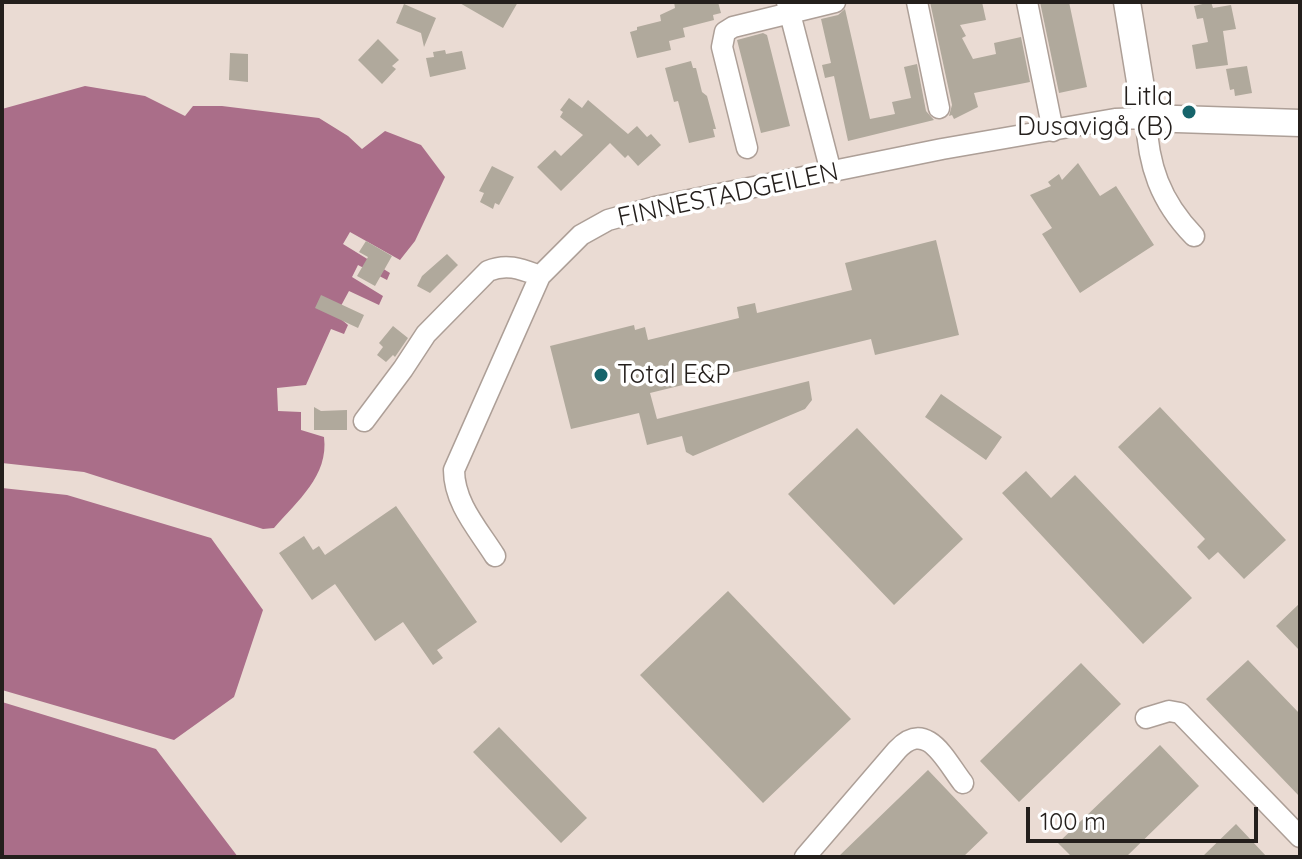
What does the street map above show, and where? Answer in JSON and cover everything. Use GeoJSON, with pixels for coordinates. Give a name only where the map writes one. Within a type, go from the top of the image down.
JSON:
{"type":"FeatureCollection","features":[{"type":"Feature","properties":{"kind":"main road"},"geometry":{"type":"LineString","coordinates":[[1127,2],[1146,118],[1300,123]]}},
{"type":"Feature","properties":{"kind":"street"},"geometry":{"type":"LineString","coordinates":[[747,148],[726,67],[723,39],[728,29],[788,7],[835,2]]}},
{"type":"Feature","properties":{"kind":"street"},"geometry":{"type":"LineString","coordinates":[[917,2],[939,108]]}},
{"type":"Feature","properties":{"kind":"street"},"geometry":{"type":"LineString","coordinates":[[1027,2],[1053,131]]}},
{"type":"Feature","properties":{"kind":"street"},"geometry":{"type":"LineString","coordinates":[[788,7],[831,172]]}},
{"type":"Feature","properties":{"kind":"street"},"geometry":{"type":"LineString","coordinates":[[1146,118],[1150,162],[1156,181],[1194,236]]}},
{"type":"Feature","properties":{"kind":"street","name":"FINNESTADGEILEN"},"geometry":{"type":"LineString","coordinates":[[495,556],[459,501],[454,470],[540,276],[581,235],[608,220],[655,207],[942,149],[1115,119],[1146,118]]}},
{"type":"Feature","properties":{"kind":"street"},"geometry":{"type":"LineString","coordinates":[[364,421],[426,334],[488,271],[509,266],[540,276]]}},
{"type":"Feature","properties":{"kind":"street"},"geometry":{"type":"LineString","coordinates":[[1146,718],[1169,711],[1180,713],[1300,837]]}},
{"type":"Feature","properties":{"kind":"street"},"geometry":{"type":"LineString","coordinates":[[805,857],[910,738],[930,740],[963,783]]}},
{"type":"Feature","properties":{"kind":"shaded area"},"geometry":{"type":"Polygon","coordinates":[[[85,86],[145,96],[185,116],[193,106],[222,106],[319,118],[362,149],[385,131],[421,145],[445,177],[415,241],[400,260],[350,232],[343,244],[390,273],[387,280],[358,265],[352,277],[383,296],[379,305],[349,291],[336,315],[348,325],[344,334],[331,329],[306,385],[277,388],[278,411],[301,412],[301,430],[324,437],[324,451],[322,464],[310,487],[274,528],[263,529],[84,472],[2,463],[2,109],[85,86]]]}},
{"type":"Feature","properties":{"kind":"shaded area"},"geometry":{"type":"Polygon","coordinates":[[[2,488],[67,495],[211,538],[263,610],[234,697],[174,740],[2,690],[2,488]]]}},
{"type":"Feature","properties":{"kind":"shaded area"},"geometry":{"type":"Polygon","coordinates":[[[2,702],[156,749],[238,857],[2,857],[2,702]]]}},
{"type":"Feature","properties":{"kind":"building"},"geometry":{"type":"Polygon","coordinates":[[[458,2],[518,2],[503,28],[458,2]]]}},
{"type":"Feature","properties":{"kind":"building"},"geometry":{"type":"Polygon","coordinates":[[[674,2],[718,2],[721,13],[713,15],[714,20],[683,28],[685,37],[669,41],[671,50],[637,58],[630,32],[661,21],[660,15],[675,8],[674,2]]]}},
{"type":"Feature","properties":{"kind":"building"},"geometry":{"type":"Polygon","coordinates":[[[930,2],[982,2],[986,20],[960,25],[966,36],[962,38],[973,59],[996,54],[994,43],[1021,37],[1030,82],[974,93],[978,107],[954,119],[952,115],[949,116],[952,105],[930,2]]]}},
{"type":"Feature","properties":{"kind":"building"},"geometry":{"type":"Polygon","coordinates":[[[1040,2],[1069,2],[1087,87],[1059,93],[1040,2]]]}},
{"type":"Feature","properties":{"kind":"building"},"geometry":{"type":"Polygon","coordinates":[[[1211,2],[1213,8],[1231,5],[1236,29],[1223,31],[1228,65],[1196,69],[1192,45],[1208,42],[1203,18],[1197,19],[1194,6],[1211,2]]]}},
{"type":"Feature","properties":{"kind":"building"},"geometry":{"type":"Polygon","coordinates":[[[404,4],[436,18],[424,47],[421,33],[396,23],[404,4]]]}},
{"type":"Feature","properties":{"kind":"building"},"geometry":{"type":"Polygon","coordinates":[[[845,9],[870,119],[895,114],[892,102],[911,98],[904,67],[917,64],[926,111],[934,120],[848,141],[834,76],[825,78],[822,65],[831,63],[821,19],[838,15],[845,9]]]}},
{"type":"Feature","properties":{"kind":"building"},"geometry":{"type":"Polygon","coordinates":[[[763,33],[767,35],[790,126],[761,133],[737,40],[763,33]]]}},
{"type":"Feature","properties":{"kind":"building"},"geometry":{"type":"Polygon","coordinates":[[[378,39],[399,60],[392,66],[396,69],[382,84],[358,60],[378,39]]]}},
{"type":"Feature","properties":{"kind":"building"},"geometry":{"type":"Polygon","coordinates":[[[445,50],[446,54],[462,51],[466,69],[430,77],[426,58],[434,57],[433,52],[445,50]]]}},
{"type":"Feature","properties":{"kind":"building"},"geometry":{"type":"Polygon","coordinates":[[[230,53],[248,54],[248,82],[229,80],[230,53]]]}},
{"type":"Feature","properties":{"kind":"building"},"geometry":{"type":"Polygon","coordinates":[[[691,61],[702,92],[707,96],[716,129],[713,129],[715,137],[689,143],[665,68],[691,61]]]}},
{"type":"Feature","properties":{"kind":"building"},"geometry":{"type":"Polygon","coordinates":[[[1247,66],[1252,93],[1235,96],[1234,89],[1230,90],[1226,69],[1247,66]]]}},
{"type":"Feature","properties":{"kind":"building"},"geometry":{"type":"Polygon","coordinates":[[[569,98],[582,108],[588,100],[628,134],[637,126],[647,137],[651,134],[661,145],[638,166],[610,143],[561,191],[537,167],[555,150],[561,156],[583,135],[560,117],[563,112],[560,110],[569,98]]]}},
{"type":"Feature","properties":{"kind":"building"},"geometry":{"type":"Polygon","coordinates":[[[1078,163],[1100,196],[1116,186],[1154,245],[1080,293],[1042,234],[1052,228],[1030,195],[1051,186],[1048,182],[1059,174],[1062,180],[1078,163]]]}},
{"type":"Feature","properties":{"kind":"building"},"geometry":{"type":"Polygon","coordinates":[[[492,166],[514,177],[499,205],[495,203],[493,209],[480,202],[484,193],[479,191],[492,166]]]}},
{"type":"Feature","properties":{"kind":"building"},"geometry":{"type":"Polygon","coordinates":[[[936,240],[959,335],[875,355],[871,339],[650,393],[657,419],[809,381],[812,400],[805,409],[693,456],[686,452],[682,436],[647,445],[639,413],[571,429],[550,346],[634,325],[635,330],[645,327],[648,340],[739,318],[737,307],[755,303],[757,313],[852,290],[845,263],[936,240]]]}},
{"type":"Feature","properties":{"kind":"building"},"geometry":{"type":"Polygon","coordinates":[[[366,241],[392,256],[375,286],[357,276],[368,257],[359,252],[366,241]]]}},
{"type":"Feature","properties":{"kind":"building"},"geometry":{"type":"Polygon","coordinates":[[[447,254],[458,265],[430,293],[417,286],[422,276],[447,254]]]}},
{"type":"Feature","properties":{"kind":"building"},"geometry":{"type":"Polygon","coordinates":[[[321,295],[364,315],[358,328],[315,308],[321,295]]]}},
{"type":"Feature","properties":{"kind":"building"},"geometry":{"type":"Polygon","coordinates":[[[393,326],[408,338],[395,357],[393,355],[386,362],[377,355],[383,347],[379,343],[393,326]]]}},
{"type":"Feature","properties":{"kind":"building"},"geometry":{"type":"Polygon","coordinates":[[[941,394],[1002,437],[986,460],[925,417],[941,394]]]}},
{"type":"Feature","properties":{"kind":"building"},"geometry":{"type":"Polygon","coordinates":[[[314,407],[321,411],[347,410],[347,430],[314,430],[314,407]]]}},
{"type":"Feature","properties":{"kind":"building"},"geometry":{"type":"Polygon","coordinates":[[[1160,407],[1286,540],[1244,579],[1218,552],[1209,560],[1197,547],[1205,539],[1118,447],[1160,407]]]}},
{"type":"Feature","properties":{"kind":"building"},"geometry":{"type":"Polygon","coordinates":[[[857,428],[963,539],[894,605],[788,494],[857,428]]]}},
{"type":"Feature","properties":{"kind":"building"},"geometry":{"type":"Polygon","coordinates":[[[1026,471],[1051,498],[1075,475],[1192,598],[1143,644],[1002,493],[1026,471]]]}},
{"type":"Feature","properties":{"kind":"building"},"geometry":{"type":"Polygon","coordinates":[[[396,506],[477,622],[437,650],[443,658],[433,665],[403,622],[375,641],[335,584],[312,600],[279,553],[304,536],[313,550],[319,546],[325,555],[396,506]]]}},
{"type":"Feature","properties":{"kind":"building"},"geometry":{"type":"Polygon","coordinates":[[[728,591],[851,719],[763,803],[640,675],[728,591]]]}},
{"type":"Feature","properties":{"kind":"building"},"geometry":{"type":"Polygon","coordinates":[[[1300,603],[1300,651],[1276,626],[1300,603]]]}},
{"type":"Feature","properties":{"kind":"building"},"geometry":{"type":"Polygon","coordinates":[[[1248,660],[1300,714],[1300,797],[1206,699],[1248,660]]]}},
{"type":"Feature","properties":{"kind":"building"},"geometry":{"type":"Polygon","coordinates":[[[1081,663],[1121,704],[1019,802],[980,761],[1081,663]]]}},
{"type":"Feature","properties":{"kind":"building"},"geometry":{"type":"Polygon","coordinates":[[[499,727],[587,818],[561,843],[473,752],[499,727]]]}},
{"type":"Feature","properties":{"kind":"building"},"geometry":{"type":"Polygon","coordinates":[[[1160,745],[1199,786],[1126,857],[1072,857],[1058,843],[1160,745]]]}},
{"type":"Feature","properties":{"kind":"building"},"geometry":{"type":"Polygon","coordinates":[[[928,770],[988,833],[963,857],[838,857],[928,770]]]}},
{"type":"Feature","properties":{"kind":"building"},"geometry":{"type":"Polygon","coordinates":[[[1236,824],[1267,857],[1202,857],[1236,824]]]}},
{"type":"Feature","properties":{"kind":"place","name":"Litla Dusavigå (B)"},"geometry":{"type":"Point","coordinates":[1189,112]}},
{"type":"Feature","properties":{"kind":"place","name":"Total E&P"},"geometry":{"type":"Point","coordinates":[601,375]}}]}
